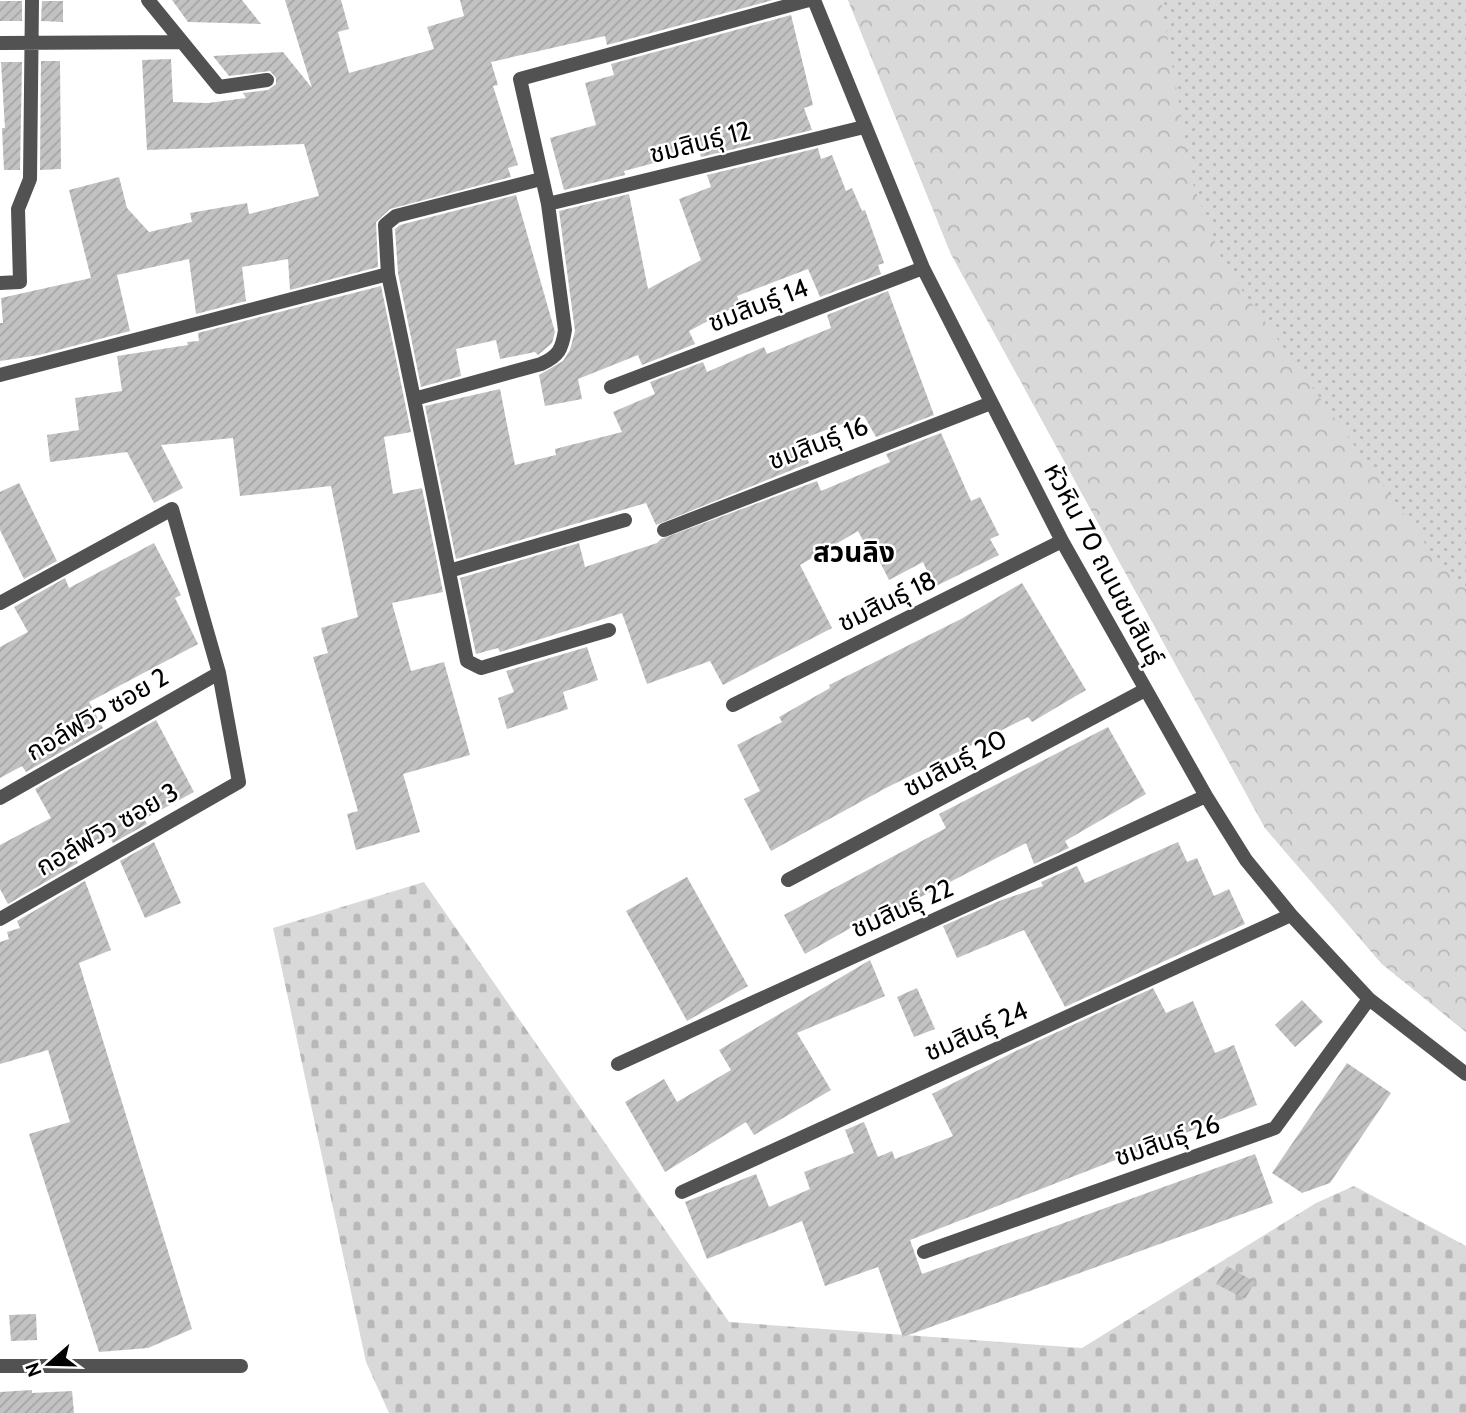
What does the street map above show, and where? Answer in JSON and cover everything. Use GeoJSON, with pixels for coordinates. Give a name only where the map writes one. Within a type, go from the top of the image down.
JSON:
{"type":"FeatureCollection","features":[{"type":"Feature","properties":{"kind":"street"},"geometry":{"type":"LineString","coordinates":[[0,283],[20,282],[18,209],[30,179],[33,0]]}},
{"type":"Feature","properties":{"kind":"street"},"geometry":{"type":"LineString","coordinates":[[148,0],[219,87],[267,80]]}},
{"type":"Feature","properties":{"kind":"street"},"geometry":{"type":"LineString","coordinates":[[414,399],[556,357],[562,348],[565,330],[548,204],[520,79],[809,0]]}},
{"type":"Feature","properties":{"kind":"street","name":"หัวหิน 70 ถนนชมสินธุ์"},"geometry":{"type":"LineString","coordinates":[[814,0],[923,268],[1062,541],[1206,796],[1246,860],[1369,999],[1466,1074]]}},
{"type":"Feature","properties":{"kind":"street"},"geometry":{"type":"LineString","coordinates":[[0,43],[182,42]]}},
{"type":"Feature","properties":{"kind":"street","name":"ชมสินธุ์ 12"},"geometry":{"type":"LineString","coordinates":[[548,204],[864,127]]}},
{"type":"Feature","properties":{"kind":"street"},"geometry":{"type":"LineString","coordinates":[[541,179],[396,216],[385,225],[388,274],[467,661],[481,668],[608,630]]}},
{"type":"Feature","properties":{"kind":"street","name":"ชมสินธุ์ 14"},"geometry":{"type":"LineString","coordinates":[[611,387],[923,268]]}},
{"type":"Feature","properties":{"kind":"street"},"geometry":{"type":"LineString","coordinates":[[0,374],[388,274]]}},
{"type":"Feature","properties":{"kind":"street","name":"ชมสินธุ์ 16"},"geometry":{"type":"LineString","coordinates":[[664,530],[990,403]]}},
{"type":"Feature","properties":{"kind":"street"},"geometry":{"type":"LineString","coordinates":[[0,603],[172,509],[219,673]]}},
{"type":"Feature","properties":{"kind":"street"},"geometry":{"type":"LineString","coordinates":[[449,571],[625,520]]}},
{"type":"Feature","properties":{"kind":"street","name":"ชมสินธุ์ 18"},"geometry":{"type":"LineString","coordinates":[[733,705],[1062,541]]}},
{"type":"Feature","properties":{"kind":"street","name":"กอล์ฟวิว ซอย 3"},"geometry":{"type":"LineString","coordinates":[[0,919],[239,782],[219,673]]}},
{"type":"Feature","properties":{"kind":"street","name":"กอล์ฟวิว ซอย 2"},"geometry":{"type":"LineString","coordinates":[[0,798],[219,673]]}},
{"type":"Feature","properties":{"kind":"street","name":"ชมสินธุ์ 20"},"geometry":{"type":"LineString","coordinates":[[788,880],[1144,690]]}},
{"type":"Feature","properties":{"kind":"street","name":"ชมสินธุ์ 22"},"geometry":{"type":"LineString","coordinates":[[618,1064],[1206,796]]}},
{"type":"Feature","properties":{"kind":"street","name":"ชมสินธุ์ 24"},"geometry":{"type":"LineString","coordinates":[[682,1192],[1292,915]]}},
{"type":"Feature","properties":{"kind":"street","name":"ชมสินธุ์ 26"},"geometry":{"type":"LineString","coordinates":[[924,1252],[1275,1128],[1369,999]]}},
{"type":"Feature","properties":{"kind":"street"},"geometry":{"type":"LineString","coordinates":[[0,1366],[241,1366]]}},
{"type":"Feature","properties":{"kind":"green space"},"geometry":{"type":"Polygon","coordinates":[[[848,0],[1466,0],[1466,1032],[1382,964],[1265,828],[951,254],[848,0]]]}},
{"type":"Feature","properties":{"kind":"green space"},"geometry":{"type":"Polygon","coordinates":[[[848,0],[1161,0],[1193,184],[1224,265],[1431,552],[1466,589],[1466,1032],[1382,964],[1265,828],[951,254],[848,0]]]}},
{"type":"Feature","properties":{"kind":"green space"},"geometry":{"type":"Polygon","coordinates":[[[424,882],[729,1322],[1082,1348],[1316,1203],[1354,1186],[1466,1246],[1466,1413],[389,1413],[366,1362],[273,928],[424,882]]]}},
{"type":"Feature","properties":{"kind":"building"},"geometry":{"type":"Polygon","coordinates":[[[172,0],[242,0],[261,24],[188,22],[172,0]]]}},
{"type":"Feature","properties":{"kind":"building"},"geometry":{"type":"Polygon","coordinates":[[[285,0],[341,0],[349,29],[338,32],[349,73],[434,49],[427,27],[464,16],[460,0],[773,0],[607,45],[605,36],[491,62],[498,85],[493,86],[518,165],[508,168],[511,177],[390,209],[376,222],[378,267],[290,290],[288,259],[242,267],[246,301],[196,314],[189,259],[117,275],[130,331],[39,355],[0,361],[0,323],[3,323],[1,298],[91,278],[69,190],[119,177],[127,208],[149,232],[192,222],[190,213],[247,203],[249,214],[319,196],[304,144],[147,150],[142,60],[171,59],[173,102],[208,103],[246,98],[243,93],[268,90],[276,84],[276,78],[270,71],[229,76],[213,56],[283,52],[312,88],[285,0]]]}},
{"type":"Feature","properties":{"kind":"building"},"geometry":{"type":"Polygon","coordinates":[[[0,1],[22,1],[22,21],[0,21],[0,1]]]}},
{"type":"Feature","properties":{"kind":"building"},"geometry":{"type":"Polygon","coordinates":[[[42,1],[63,1],[63,22],[41,21],[42,1]]]}},
{"type":"Feature","properties":{"kind":"building"},"geometry":{"type":"Polygon","coordinates":[[[791,15],[813,105],[804,108],[812,130],[701,157],[698,147],[657,156],[658,162],[624,171],[625,175],[564,190],[550,138],[596,125],[585,83],[614,75],[611,64],[791,15]]]}},
{"type":"Feature","properties":{"kind":"building"},"geometry":{"type":"Polygon","coordinates":[[[41,61],[60,61],[61,169],[40,170],[41,61]]]}},
{"type":"Feature","properties":{"kind":"building"},"geometry":{"type":"Polygon","coordinates":[[[1,62],[22,62],[20,170],[4,170],[2,128],[5,128],[1,62]]]}},
{"type":"Feature","properties":{"kind":"building"},"geometry":{"type":"Polygon","coordinates":[[[818,148],[821,159],[832,155],[846,191],[852,188],[862,211],[865,210],[884,263],[878,265],[881,274],[820,297],[808,269],[737,296],[740,304],[689,331],[695,344],[642,365],[638,355],[578,379],[582,399],[545,406],[539,375],[563,361],[570,350],[575,331],[559,211],[629,194],[648,289],[701,260],[679,199],[711,187],[707,175],[818,148]]]}},
{"type":"Feature","properties":{"kind":"building"},"geometry":{"type":"Polygon","coordinates":[[[516,195],[555,332],[552,343],[538,355],[535,352],[500,359],[496,340],[456,349],[461,376],[421,387],[398,273],[395,229],[400,225],[516,195]]]}},
{"type":"Feature","properties":{"kind":"building"},"geometry":{"type":"Polygon","coordinates":[[[381,286],[411,432],[384,437],[393,494],[422,488],[443,592],[392,603],[411,671],[444,662],[470,755],[403,774],[420,832],[356,850],[347,814],[358,811],[313,657],[328,653],[321,628],[358,617],[331,486],[240,496],[233,438],[161,445],[183,488],[154,503],[127,452],[50,462],[47,435],[79,430],[75,398],[122,391],[117,356],[188,345],[187,342],[199,341],[198,333],[381,286]]]}},
{"type":"Feature","properties":{"kind":"building"},"geometry":{"type":"Polygon","coordinates":[[[888,291],[934,415],[876,437],[864,416],[799,440],[809,463],[656,525],[646,503],[456,559],[425,406],[500,389],[515,465],[556,455],[555,449],[622,432],[613,412],[655,394],[650,382],[703,362],[707,372],[764,347],[767,354],[831,328],[827,315],[888,291]]]}},
{"type":"Feature","properties":{"kind":"building"},"geometry":{"type":"Polygon","coordinates":[[[941,433],[971,501],[980,497],[999,535],[990,539],[999,555],[934,587],[923,562],[889,580],[878,558],[873,559],[858,531],[800,565],[832,628],[723,685],[710,661],[647,684],[622,613],[500,652],[498,648],[476,654],[460,578],[579,543],[585,567],[657,543],[661,539],[817,481],[821,491],[890,462],[886,454],[941,433]]]}},
{"type":"Feature","properties":{"kind":"building"},"geometry":{"type":"Polygon","coordinates":[[[19,483],[57,561],[24,579],[0,530],[0,492],[19,483]]]}},
{"type":"Feature","properties":{"kind":"building"},"geometry":{"type":"Polygon","coordinates":[[[154,543],[181,595],[175,598],[198,644],[89,702],[103,728],[26,772],[22,766],[0,778],[0,647],[28,632],[14,607],[65,578],[69,588],[154,543]]]}},
{"type":"Feature","properties":{"kind":"building"},"geometry":{"type":"Polygon","coordinates":[[[1022,583],[1086,690],[1032,722],[1028,717],[884,789],[771,851],[744,799],[760,791],[737,745],[782,722],[779,717],[830,688],[829,685],[961,619],[1022,583]]]}},
{"type":"Feature","properties":{"kind":"building"},"geometry":{"type":"Polygon","coordinates":[[[587,647],[598,680],[563,692],[568,709],[507,729],[498,698],[514,692],[506,671],[587,647]]]}},
{"type":"Feature","properties":{"kind":"building"},"geometry":{"type":"Polygon","coordinates":[[[156,720],[194,792],[144,819],[147,824],[113,843],[109,836],[75,855],[78,863],[8,904],[0,889],[0,845],[51,818],[35,789],[156,720]]]}},
{"type":"Feature","properties":{"kind":"building"},"geometry":{"type":"Polygon","coordinates":[[[1108,727],[1146,794],[1065,841],[1069,848],[1034,864],[1026,843],[878,919],[875,914],[805,954],[784,915],[946,828],[939,814],[1108,727]]]}},
{"type":"Feature","properties":{"kind":"building"},"geometry":{"type":"Polygon","coordinates":[[[154,842],[181,903],[145,918],[120,861],[154,842]]]}},
{"type":"Feature","properties":{"kind":"building"},"geometry":{"type":"Polygon","coordinates":[[[1178,842],[1187,862],[1197,858],[1214,896],[1229,889],[1245,924],[1065,1007],[1024,930],[957,958],[943,926],[999,901],[1043,886],[1041,882],[1077,866],[1085,883],[1178,842]]]}},
{"type":"Feature","properties":{"kind":"building"},"geometry":{"type":"Polygon","coordinates":[[[687,877],[748,986],[687,1021],[626,911],[687,877]]]}},
{"type":"Feature","properties":{"kind":"building"},"geometry":{"type":"Polygon","coordinates":[[[85,881],[111,950],[79,963],[192,1329],[148,1348],[99,1352],[29,1134],[70,1122],[48,1050],[0,1064],[0,942],[9,939],[7,932],[20,928],[17,921],[85,881]]]}},
{"type":"Feature","properties":{"kind":"building"},"geometry":{"type":"Polygon","coordinates":[[[870,960],[885,996],[797,1033],[831,1090],[754,1135],[746,1122],[665,1172],[625,1102],[664,1079],[677,1102],[731,1070],[719,1050],[870,960]]]}},
{"type":"Feature","properties":{"kind":"building"},"geometry":{"type":"Polygon","coordinates":[[[917,988],[935,1029],[914,1037],[897,997],[917,988]]]}},
{"type":"Feature","properties":{"kind":"building"},"geometry":{"type":"Polygon","coordinates":[[[1153,988],[1166,1013],[1193,1001],[1215,1053],[1234,1045],[1257,1105],[910,1240],[922,1274],[1255,1154],[1273,1203],[903,1337],[878,1267],[825,1286],[802,1221],[707,1259],[685,1202],[756,1174],[769,1207],[810,1189],[804,1172],[854,1153],[845,1130],[864,1122],[878,1157],[892,1151],[895,1159],[953,1136],[932,1094],[1016,1051],[1153,988]]]}},
{"type":"Feature","properties":{"kind":"building"},"geometry":{"type":"Polygon","coordinates":[[[1302,1000],[1323,1022],[1295,1047],[1275,1025],[1302,1000]]]}},
{"type":"Feature","properties":{"kind":"building"},"geometry":{"type":"Polygon","coordinates":[[[1347,1063],[1391,1093],[1330,1183],[1302,1193],[1272,1173],[1347,1063]]]}},
{"type":"Feature","properties":{"kind":"building"},"geometry":{"type":"Polygon","coordinates":[[[1227,1266],[1255,1282],[1245,1299],[1216,1284],[1227,1266]]]}},
{"type":"Feature","properties":{"kind":"building"},"geometry":{"type":"Polygon","coordinates":[[[36,1314],[37,1340],[11,1341],[9,1315],[36,1314]]]}},
{"type":"Feature","properties":{"kind":"building"},"geometry":{"type":"Polygon","coordinates":[[[32,1390],[32,1393],[72,1391],[74,1413],[0,1413],[0,1392],[32,1390]]]}},
{"type":"Feature","properties":{"kind":"district","name":"สวนลิง"},"geometry":{"type":"Point","coordinates":[854,552]}}]}
